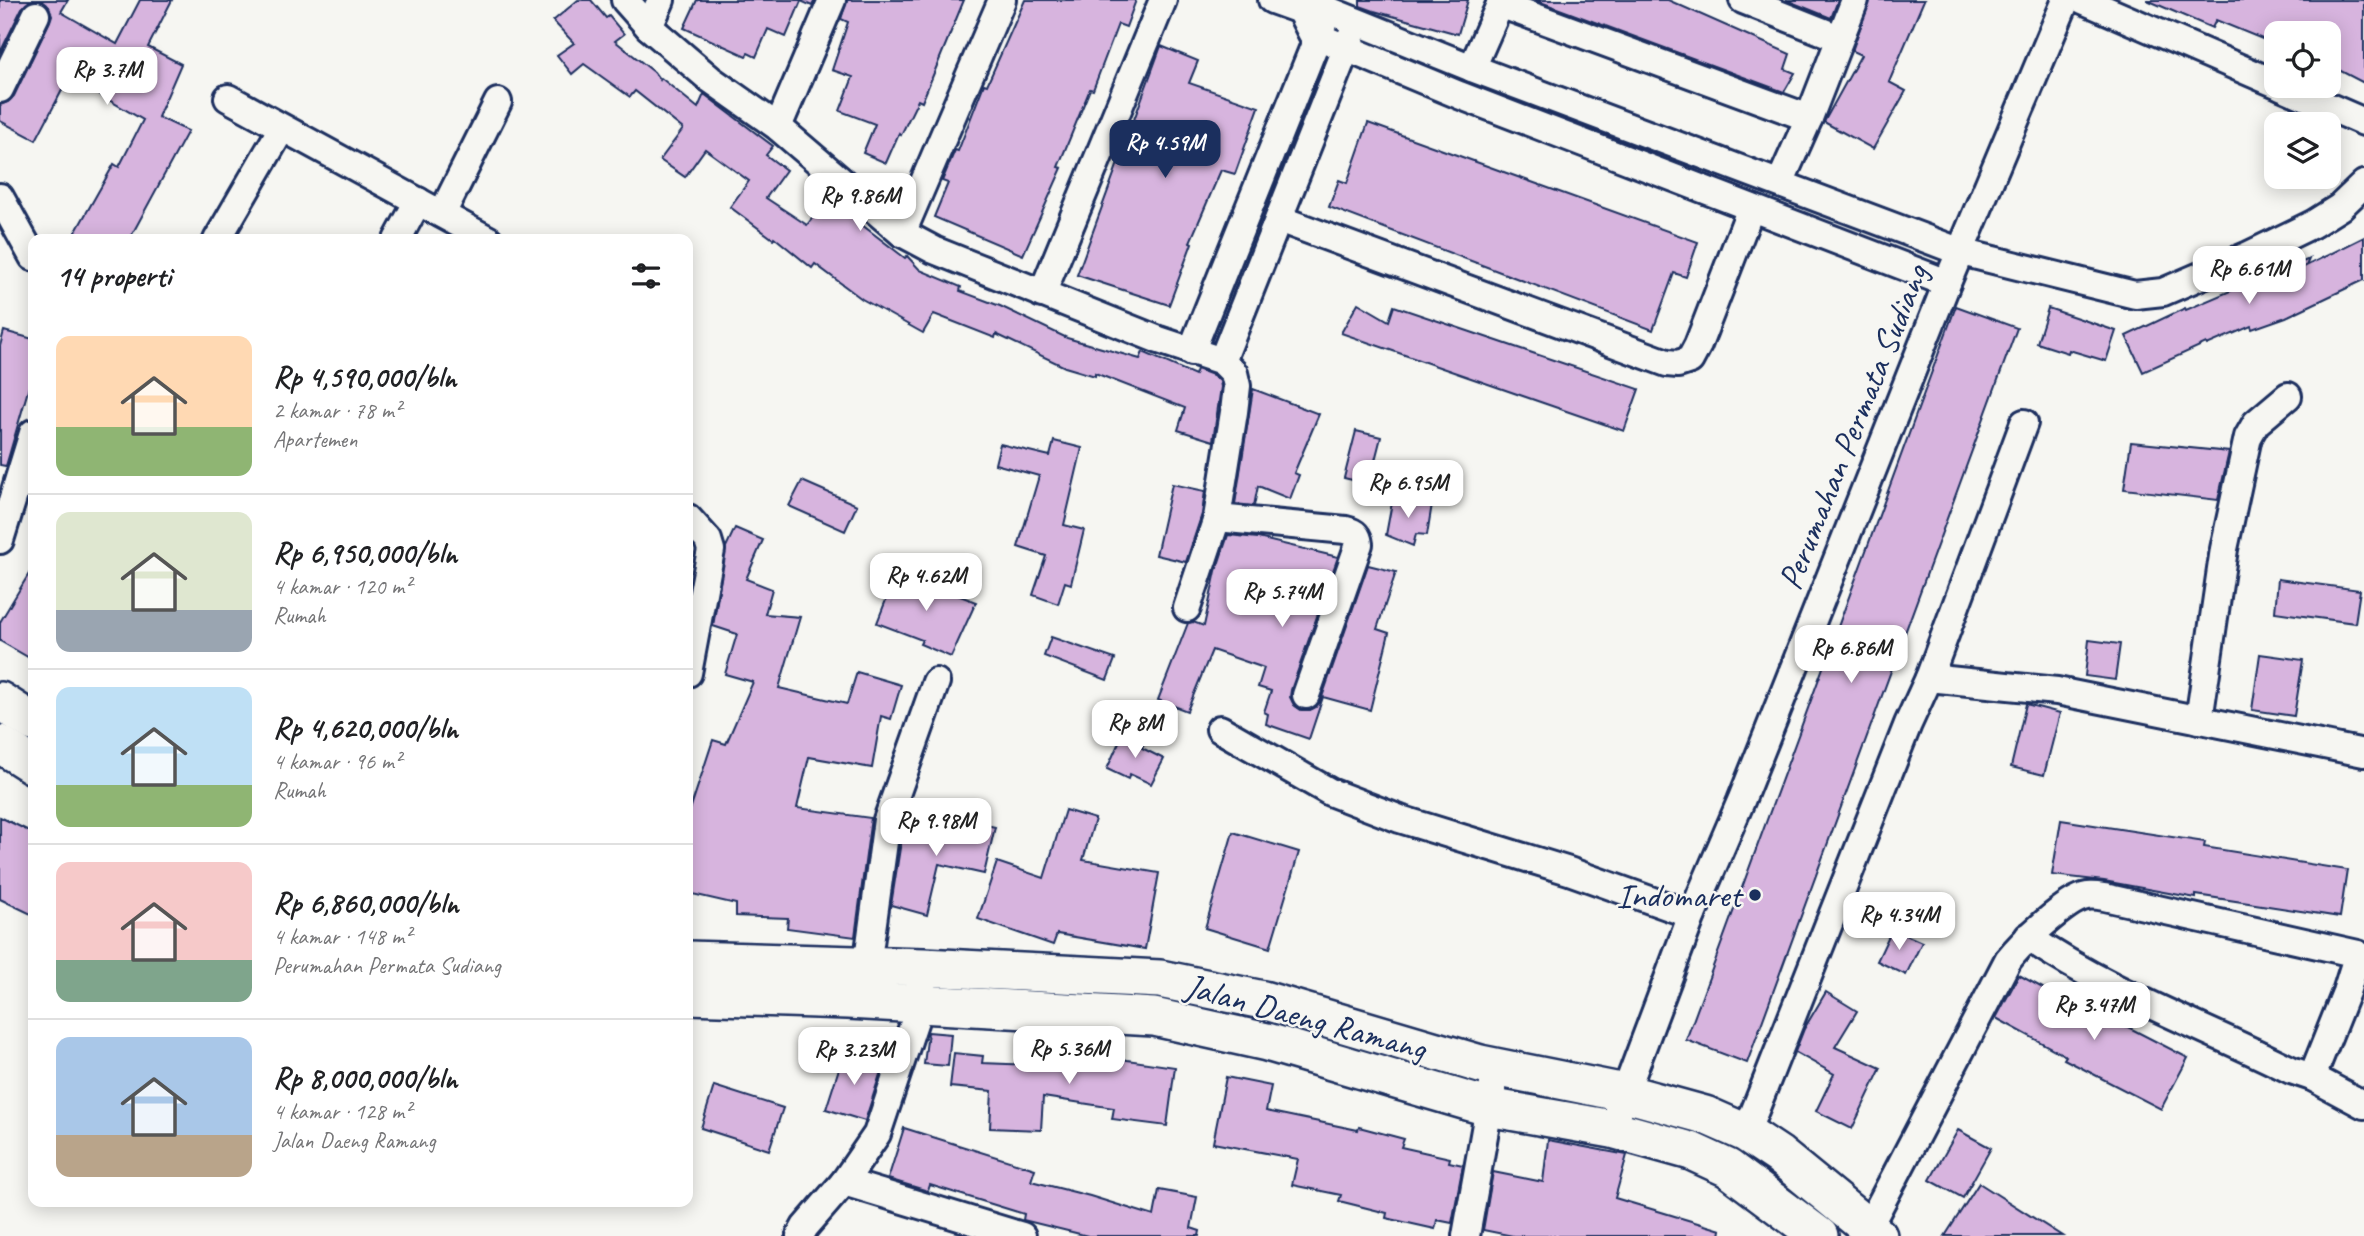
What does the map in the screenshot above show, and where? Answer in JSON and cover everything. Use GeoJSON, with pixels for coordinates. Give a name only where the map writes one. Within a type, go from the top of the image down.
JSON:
{"type":"FeatureCollection","features":[{"type":"Feature","properties":{"kind":"main road"},"geometry":{"type":"LineString","coordinates":[[0,701],[28,719]]}},
{"type":"Feature","properties":{"kind":"main road"},"geometry":{"type":"LineString","coordinates":[[0,744],[28,762]]}},
{"type":"Feature","properties":{"kind":"main road","name":"Jalan Daeng Ramang"},"geometry":{"type":"LineString","coordinates":[[693,960],[1160,979],[1263,1000],[1496,1068],[1625,1093],[1705,1115],[1746,1133],[1779,1155],[1870,1233]]}},
{"type":"Feature","properties":{"kind":"main road"},"geometry":{"type":"LineString","coordinates":[[1128,1015],[1132,978]]}},
{"type":"Feature","properties":{"kind":"main road","name":"Jalan Daeng Ramang"},"geometry":{"type":"LineString","coordinates":[[693,995],[848,1000],[1154,1017],[1267,1042],[1488,1107],[1612,1129],[1691,1151],[1728,1168],[1819,1236]]}},
{"type":"Feature","properties":{"kind":"main road"},"geometry":{"type":"LineString","coordinates":[[1227,1033],[1235,995]]}},
{"type":"Feature","properties":{"kind":"street"},"geometry":{"type":"LineString","coordinates":[[625,0],[649,27],[710,79],[778,127],[902,233],[934,250],[1191,352],[1222,361],[1234,373],[1237,386],[1217,518],[1186,608]]}},
{"type":"Feature","properties":{"kind":"street"},"geometry":{"type":"LineString","coordinates":[[649,27],[661,0]]}},
{"type":"Feature","properties":{"kind":"street"},"geometry":{"type":"LineString","coordinates":[[778,127],[832,0]]}},
{"type":"Feature","properties":{"kind":"street"},"geometry":{"type":"LineString","coordinates":[[902,233],[1002,0]]}},
{"type":"Feature","properties":{"kind":"street"},"geometry":{"type":"LineString","coordinates":[[1042,293],[1163,0]]}},
{"type":"Feature","properties":{"kind":"street"},"geometry":{"type":"LineString","coordinates":[[1272,0],[1300,10],[1328,10],[1472,68],[1961,252],[2116,292],[2135,295],[2163,292],[2249,255],[2313,224],[2340,207],[2364,184]]}},
{"type":"Feature","properties":{"kind":"street"},"geometry":{"type":"LineString","coordinates":[[1744,0],[1839,38]]}},
{"type":"Feature","properties":{"kind":"street"},"geometry":{"type":"LineString","coordinates":[[1780,183],[1809,118],[1855,0]]}},
{"type":"Feature","properties":{"kind":"street","name":"Perumahan Permata Sudiang"},"geometry":{"type":"LineString","coordinates":[[1612,1129],[1692,915],[1741,801],[1947,283],[2066,0]]}},
{"type":"Feature","properties":{"kind":"street"},"geometry":{"type":"LineString","coordinates":[[2083,0],[2264,78]]}},
{"type":"Feature","properties":{"kind":"street"},"geometry":{"type":"LineString","coordinates":[[1472,68],[1501,2],[1809,118]]}},
{"type":"Feature","properties":{"kind":"street"},"geometry":{"type":"LineString","coordinates":[[1300,10],[1312,34],[1459,95],[1947,283]]}},
{"type":"Feature","properties":{"kind":"street"},"geometry":{"type":"LineString","coordinates":[[1191,352],[1328,10]]}},
{"type":"Feature","properties":{"kind":"street"},"geometry":{"type":"LineString","coordinates":[[0,89],[36,15]]}},
{"type":"Feature","properties":{"kind":"street"},"geometry":{"type":"LineString","coordinates":[[1222,361],[1357,22]]}},
{"type":"Feature","properties":{"kind":"street"},"geometry":{"type":"LineString","coordinates":[[228,98],[478,234]]}},
{"type":"Feature","properties":{"kind":"street"},"geometry":{"type":"LineString","coordinates":[[2310,98],[2364,121]]}},
{"type":"Feature","properties":{"kind":"street"},"geometry":{"type":"LineString","coordinates":[[442,214],[498,102]]}},
{"type":"Feature","properties":{"kind":"street"},"geometry":{"type":"LineString","coordinates":[[220,234],[282,128]]}},
{"type":"Feature","properties":{"kind":"street"},"geometry":{"type":"LineString","coordinates":[[0,197],[28,248]]}},
{"type":"Feature","properties":{"kind":"street"},"geometry":{"type":"LineString","coordinates":[[400,234],[418,201]]}},
{"type":"Feature","properties":{"kind":"street"},"geometry":{"type":"LineString","coordinates":[[1279,219],[1667,363],[1678,364],[1690,360],[1698,345],[1751,208]]}},
{"type":"Feature","properties":{"kind":"street"},"geometry":{"type":"LineString","coordinates":[[2199,720],[2224,549],[2248,437],[2256,423],[2288,396]]}},
{"type":"Feature","properties":{"kind":"street"},"geometry":{"type":"LineString","coordinates":[[1746,1133],[1908,724],[1929,678],[2024,423]]}},
{"type":"Feature","properties":{"kind":"street"},"geometry":{"type":"LineString","coordinates":[[0,540],[28,449]]}},
{"type":"Feature","properties":{"kind":"street"},"geometry":{"type":"LineString","coordinates":[[1217,518],[1346,530],[1355,533],[1358,538],[1359,544],[1306,695]]}},
{"type":"Feature","properties":{"kind":"street"},"geometry":{"type":"LineString","coordinates":[[693,524],[708,540],[711,550],[693,651]]}},
{"type":"Feature","properties":{"kind":"street"},"geometry":{"type":"LineString","coordinates":[[1929,678],[2057,691],[2364,752]]}},
{"type":"Feature","properties":{"kind":"street"},"geometry":{"type":"LineString","coordinates":[[866,966],[887,820],[936,682]]}},
{"type":"Feature","properties":{"kind":"street"},"geometry":{"type":"LineString","coordinates":[[1220,729],[1330,792],[1400,819],[1534,860],[1692,915]]}},
{"type":"Feature","properties":{"kind":"street"},"geometry":{"type":"LineString","coordinates":[[1870,1233],[2008,960],[2028,937],[2073,901],[2088,895],[2361,954],[2312,1077]]}},
{"type":"Feature","properties":{"kind":"street"},"geometry":{"type":"LineString","coordinates":[[2028,937],[2048,951],[2133,995],[2291,1070],[2312,1077],[2364,1105]]}},
{"type":"Feature","properties":{"kind":"street"},"geometry":{"type":"LineString","coordinates":[[800,1236],[845,1182],[877,1134],[920,1005],[924,968]]}},
{"type":"Feature","properties":{"kind":"street"},"geometry":{"type":"LineString","coordinates":[[1466,1236],[1496,1068]]}},
{"type":"Feature","properties":{"kind":"street"},"geometry":{"type":"LineString","coordinates":[[845,1182],[1022,1236]]}},
{"type":"Feature","properties":{"kind":"building"},"geometry":{"type":"Polygon","coordinates":[[[0,0],[33,0],[22,8],[0,53],[0,0]]]}},
{"type":"Feature","properties":{"kind":"building"},"geometry":{"type":"Polygon","coordinates":[[[39,0],[68,0],[61,12],[117,44],[140,0],[172,0],[148,47],[181,64],[158,117],[188,131],[132,234],[74,234],[114,164],[119,167],[143,120],[69,77],[36,140],[0,121],[0,105],[14,96],[50,21],[52,15],[49,7],[39,0]]]}},
{"type":"Feature","properties":{"kind":"building"},"geometry":{"type":"Polygon","coordinates":[[[578,0],[591,0],[606,18],[609,16],[624,34],[615,41],[654,72],[660,80],[661,78],[698,108],[704,94],[773,146],[766,155],[786,170],[766,198],[807,225],[832,194],[856,214],[853,218],[905,258],[907,256],[920,270],[961,287],[960,291],[1000,306],[1067,338],[1140,359],[1143,352],[1195,375],[1197,369],[1213,375],[1220,381],[1221,387],[1213,441],[1178,430],[1185,408],[1095,373],[1095,376],[1065,367],[996,334],[995,338],[934,314],[923,333],[862,299],[815,264],[812,268],[774,237],[773,239],[730,207],[749,181],[705,149],[685,177],[660,160],[683,129],[635,91],[630,97],[584,64],[572,74],[557,55],[574,43],[553,21],[578,0]]]}},
{"type":"Feature","properties":{"kind":"building"},"geometry":{"type":"Polygon","coordinates":[[[697,0],[815,0],[812,6],[801,1],[786,37],[768,29],[756,57],[748,53],[746,56],[684,28],[697,0]]]}},
{"type":"Feature","properties":{"kind":"building"},"geometry":{"type":"Polygon","coordinates":[[[847,0],[964,0],[922,102],[918,100],[886,163],[863,153],[875,124],[840,111],[853,77],[832,70],[848,22],[841,19],[847,0]]]}},
{"type":"Feature","properties":{"kind":"building"},"geometry":{"type":"Polygon","coordinates":[[[1025,0],[1136,0],[1126,27],[1118,24],[1093,90],[1090,89],[1058,167],[1062,168],[1023,255],[934,217],[948,183],[942,181],[955,150],[958,151],[984,84],[987,85],[1025,0]]]}},
{"type":"Feature","properties":{"kind":"building"},"geometry":{"type":"Polygon","coordinates":[[[1360,0],[1468,0],[1458,34],[1374,11],[1360,6],[1360,0]]]}},
{"type":"Feature","properties":{"kind":"building"},"geometry":{"type":"Polygon","coordinates":[[[1535,0],[1668,0],[1790,54],[1785,69],[1795,73],[1784,92],[1535,0]]]}},
{"type":"Feature","properties":{"kind":"building"},"geometry":{"type":"Polygon","coordinates":[[[1786,0],[1838,0],[1831,18],[1786,0]]]}},
{"type":"Feature","properties":{"kind":"building"},"geometry":{"type":"Polygon","coordinates":[[[1870,0],[1924,0],[1889,82],[1906,91],[1873,149],[1824,122],[1861,55],[1852,51],[1870,0]]]}},
{"type":"Feature","properties":{"kind":"building"},"geometry":{"type":"Polygon","coordinates":[[[2147,0],[2364,0],[2364,83],[2341,71],[2341,21],[2264,21],[2264,40],[2216,20],[2212,28],[2147,0]]]}},
{"type":"Feature","properties":{"kind":"building"},"geometry":{"type":"Polygon","coordinates":[[[1161,46],[1198,61],[1189,83],[1259,107],[1235,174],[1221,170],[1190,242],[1192,243],[1169,305],[1077,275],[1161,46]]]}},
{"type":"Feature","properties":{"kind":"building"},"geometry":{"type":"Polygon","coordinates":[[[1368,123],[1698,242],[1686,277],[1674,273],[1653,330],[1329,207],[1339,180],[1347,183],[1368,123]]]}},
{"type":"Feature","properties":{"kind":"building"},"geometry":{"type":"Polygon","coordinates":[[[2364,237],[2364,280],[2286,317],[2252,329],[2251,326],[2207,345],[2206,343],[2143,372],[2126,336],[2185,308],[2186,310],[2251,282],[2252,285],[2309,259],[2306,266],[2364,237]]]}},
{"type":"Feature","properties":{"kind":"building"},"geometry":{"type":"Polygon","coordinates":[[[1358,303],[1389,321],[1394,306],[1639,389],[1624,431],[1341,333],[1358,303]]]}},
{"type":"Feature","properties":{"kind":"building"},"geometry":{"type":"Polygon","coordinates":[[[1956,306],[2017,328],[1747,1063],[1686,1040],[1956,306]]]}},
{"type":"Feature","properties":{"kind":"building"},"geometry":{"type":"Polygon","coordinates":[[[2048,308],[2116,331],[2106,361],[2037,343],[2048,308]]]}},
{"type":"Feature","properties":{"kind":"building"},"geometry":{"type":"Polygon","coordinates":[[[4,331],[28,338],[28,390],[6,466],[0,465],[0,346],[4,331]]]}},
{"type":"Feature","properties":{"kind":"building"},"geometry":{"type":"Polygon","coordinates":[[[1253,389],[1319,414],[1294,473],[1299,475],[1290,499],[1258,486],[1254,506],[1235,504],[1253,389]]]}},
{"type":"Feature","properties":{"kind":"building"},"geometry":{"type":"Polygon","coordinates":[[[1356,431],[1381,437],[1369,484],[1344,478],[1356,431]]]}},
{"type":"Feature","properties":{"kind":"building"},"geometry":{"type":"Polygon","coordinates":[[[1054,441],[1082,448],[1064,525],[1084,530],[1071,584],[1065,582],[1058,604],[1033,595],[1046,556],[1018,547],[1039,476],[995,464],[1000,444],[1050,456],[1054,441]]]}},
{"type":"Feature","properties":{"kind":"building"},"geometry":{"type":"Polygon","coordinates":[[[2131,442],[2229,452],[2218,500],[2124,489],[2131,442]]]}},
{"type":"Feature","properties":{"kind":"building"},"geometry":{"type":"Polygon","coordinates":[[[802,481],[857,505],[845,531],[789,506],[802,481]]]}},
{"type":"Feature","properties":{"kind":"building"},"geometry":{"type":"Polygon","coordinates":[[[1172,484],[1205,491],[1202,514],[1186,562],[1156,555],[1172,484]]]}},
{"type":"Feature","properties":{"kind":"building"},"geometry":{"type":"Polygon","coordinates":[[[1393,497],[1432,504],[1427,535],[1416,534],[1413,546],[1386,535],[1393,497]]]}},
{"type":"Feature","properties":{"kind":"building"},"geometry":{"type":"Polygon","coordinates":[[[735,528],[763,540],[746,579],[772,589],[765,614],[800,617],[779,688],[847,704],[857,672],[901,685],[891,719],[881,716],[872,768],[809,757],[797,808],[871,818],[855,937],[787,928],[788,918],[736,916],[736,904],[693,894],[693,801],[713,740],[726,744],[753,682],[725,674],[737,634],[713,626],[726,547],[735,528]]]}},
{"type":"Feature","properties":{"kind":"building"},"geometry":{"type":"Polygon","coordinates":[[[1228,535],[1258,538],[1338,557],[1291,690],[1290,697],[1294,705],[1301,710],[1316,707],[1321,700],[1368,565],[1396,572],[1377,629],[1389,633],[1370,710],[1323,697],[1309,739],[1266,724],[1268,714],[1264,712],[1271,691],[1258,687],[1264,668],[1212,650],[1187,711],[1158,700],[1188,623],[1204,626],[1216,571],[1228,535]]]}},
{"type":"Feature","properties":{"kind":"building"},"geometry":{"type":"Polygon","coordinates":[[[897,572],[976,602],[951,657],[920,644],[922,640],[877,623],[897,572]]]}},
{"type":"Feature","properties":{"kind":"building"},"geometry":{"type":"Polygon","coordinates":[[[28,575],[28,657],[0,641],[0,622],[28,575]]]}},
{"type":"Feature","properties":{"kind":"building"},"geometry":{"type":"Polygon","coordinates":[[[2278,579],[2360,590],[2355,623],[2275,612],[2278,579]]]}},
{"type":"Feature","properties":{"kind":"building"},"geometry":{"type":"Polygon","coordinates":[[[1051,637],[1115,659],[1107,680],[1044,656],[1051,637]]]}},
{"type":"Feature","properties":{"kind":"building"},"geometry":{"type":"Polygon","coordinates":[[[2089,640],[2120,644],[2115,680],[2085,676],[2089,640]]]}},
{"type":"Feature","properties":{"kind":"building"},"geometry":{"type":"Polygon","coordinates":[[[2260,654],[2303,660],[2294,716],[2252,710],[2260,654]]]}},
{"type":"Feature","properties":{"kind":"building"},"geometry":{"type":"Polygon","coordinates":[[[2026,704],[2060,713],[2044,775],[2011,767],[2026,704]]]}},
{"type":"Feature","properties":{"kind":"building"},"geometry":{"type":"Polygon","coordinates":[[[1123,733],[1144,743],[1142,748],[1164,759],[1151,784],[1130,774],[1128,779],[1107,769],[1123,733]]]}},
{"type":"Feature","properties":{"kind":"building"},"geometry":{"type":"Polygon","coordinates":[[[1065,810],[1095,819],[1083,860],[1159,873],[1145,949],[1057,934],[1053,945],[978,919],[997,862],[1044,878],[1065,810]]]}},
{"type":"Feature","properties":{"kind":"building"},"geometry":{"type":"Polygon","coordinates":[[[905,816],[962,831],[965,820],[995,827],[984,874],[939,864],[927,915],[891,905],[905,816]]]}},
{"type":"Feature","properties":{"kind":"building"},"geometry":{"type":"Polygon","coordinates":[[[0,817],[28,831],[28,913],[0,899],[0,817]]]}},
{"type":"Feature","properties":{"kind":"building"},"geometry":{"type":"Polygon","coordinates":[[[2061,820],[2205,842],[2204,847],[2347,870],[2340,917],[2052,875],[2061,820]]]}},
{"type":"Feature","properties":{"kind":"building"},"geometry":{"type":"Polygon","coordinates":[[[1233,832],[1299,852],[1270,948],[1205,928],[1233,832]]]}},
{"type":"Feature","properties":{"kind":"building"},"geometry":{"type":"Polygon","coordinates":[[[1892,929],[1922,942],[1906,975],[1877,961],[1892,929]]]}},
{"type":"Feature","properties":{"kind":"building"},"geometry":{"type":"Polygon","coordinates":[[[2019,975],[2088,1013],[2091,1008],[2188,1058],[2161,1109],[2064,1059],[2066,1056],[1996,1018],[2019,975]]]}},
{"type":"Feature","properties":{"kind":"building"},"geometry":{"type":"Polygon","coordinates":[[[1826,992],[1857,1011],[1835,1047],[1881,1068],[1852,1129],[1816,1111],[1834,1074],[1795,1052],[1804,1029],[1826,992]]]}},
{"type":"Feature","properties":{"kind":"building"},"geometry":{"type":"Polygon","coordinates":[[[928,1032],[951,1034],[948,1066],[924,1064],[928,1032]]]}},
{"type":"Feature","properties":{"kind":"building"},"geometry":{"type":"Polygon","coordinates":[[[1060,1040],[1122,1050],[1120,1059],[1175,1067],[1167,1126],[1112,1119],[1114,1108],[1043,1097],[1041,1130],[990,1128],[992,1091],[950,1087],[954,1053],[983,1056],[982,1063],[1056,1066],[1060,1040]]]}},
{"type":"Feature","properties":{"kind":"building"},"geometry":{"type":"Polygon","coordinates":[[[844,1053],[883,1065],[865,1121],[826,1109],[844,1053]]]}},
{"type":"Feature","properties":{"kind":"building"},"geometry":{"type":"Polygon","coordinates":[[[1226,1077],[1271,1086],[1266,1111],[1358,1130],[1359,1127],[1404,1139],[1401,1147],[1450,1158],[1449,1162],[1463,1165],[1452,1223],[1437,1220],[1435,1229],[1386,1218],[1387,1213],[1339,1201],[1341,1195],[1292,1185],[1298,1159],[1213,1143],[1226,1077]]]}},
{"type":"Feature","properties":{"kind":"building"},"geometry":{"type":"Polygon","coordinates":[[[714,1086],[783,1108],[769,1150],[701,1128],[714,1086]]]}},
{"type":"Feature","properties":{"kind":"building"},"geometry":{"type":"Polygon","coordinates":[[[904,1128],[1035,1169],[1031,1181],[1154,1216],[1159,1190],[1197,1197],[1191,1228],[1200,1231],[1199,1236],[1088,1236],[1023,1220],[1024,1214],[930,1185],[928,1191],[888,1179],[904,1128]]]}},
{"type":"Feature","properties":{"kind":"building"},"geometry":{"type":"Polygon","coordinates":[[[1958,1130],[1991,1148],[1963,1198],[1930,1180],[1958,1130]]]}},
{"type":"Feature","properties":{"kind":"building"},"geometry":{"type":"Polygon","coordinates":[[[1548,1140],[1627,1155],[1615,1198],[1721,1230],[1720,1236],[1513,1236],[1483,1230],[1493,1172],[1543,1182],[1548,1140]]]}},
{"type":"Feature","properties":{"kind":"building"},"geometry":{"type":"Polygon","coordinates":[[[1979,1183],[2062,1236],[1945,1236],[1979,1183]]]}},
{"type":"Feature","properties":{"kind":"place","name":"Indomaret"},"geometry":{"type":"Point","coordinates":[1755,895]}}]}
